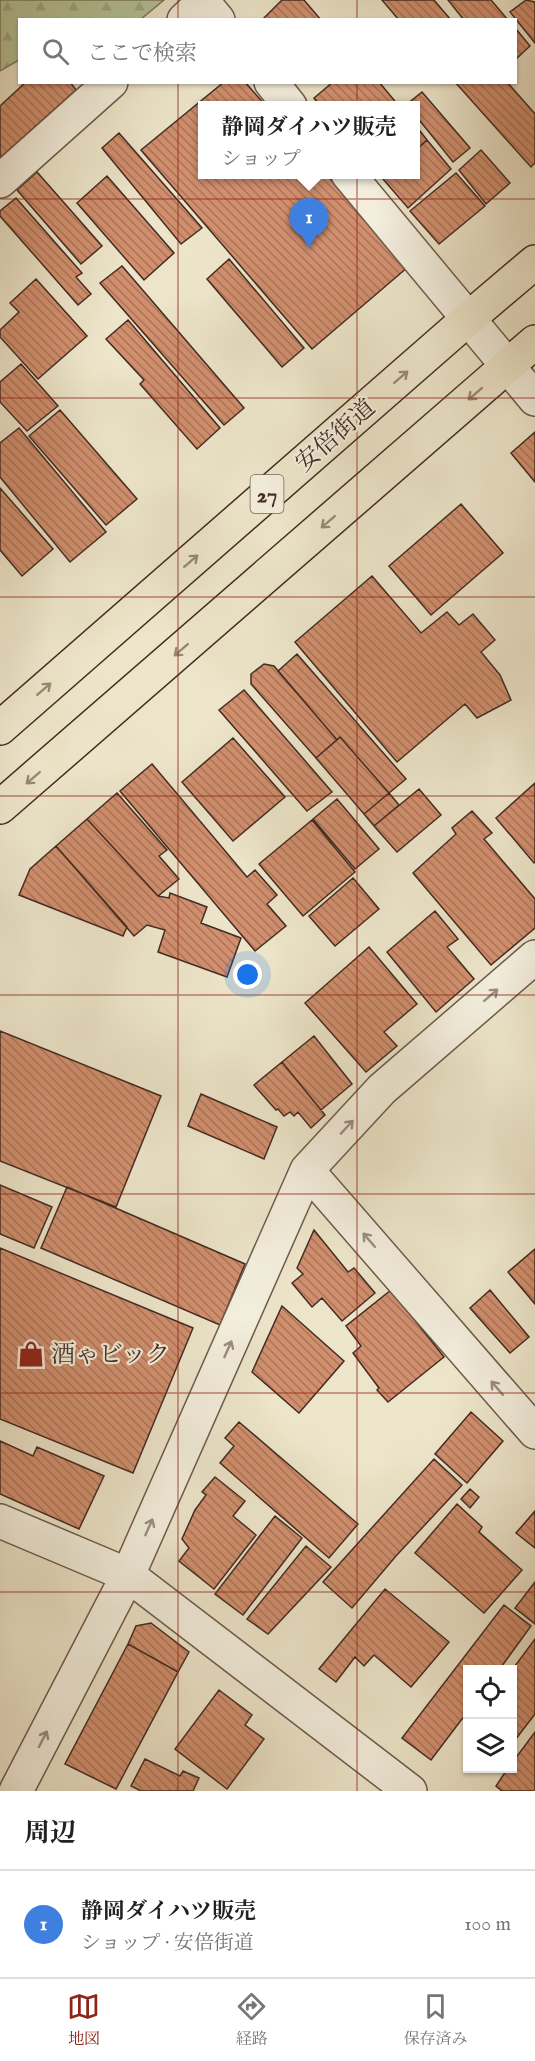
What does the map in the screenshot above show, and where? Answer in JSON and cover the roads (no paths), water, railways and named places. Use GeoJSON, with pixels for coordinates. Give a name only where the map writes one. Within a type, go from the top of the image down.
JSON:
{"type":"FeatureCollection","features":[{"type":"Feature","properties":{"kind":"main road","name":"安倍街道"},"geometry":{"type":"LineString","coordinates":[[0,728],[535,262]]}},
{"type":"Feature","properties":{"kind":"main road","name":"27"},"geometry":{"type":"LineString","coordinates":[[0,807],[535,342]]}},
{"type":"Feature","properties":{"kind":"street"},"geometry":{"type":"LineString","coordinates":[[186,18],[203,2],[216,18]]}},
{"type":"Feature","properties":{"kind":"street"},"geometry":{"type":"LineString","coordinates":[[0,181],[109,84]]}},
{"type":"Feature","properties":{"kind":"street"},"geometry":{"type":"LineString","coordinates":[[273,84],[287,101]]}},
{"type":"Feature","properties":{"kind":"street"},"geometry":{"type":"LineString","coordinates":[[352,179],[535,399]]}},
{"type":"Feature","properties":{"kind":"street"},"geometry":{"type":"LineString","coordinates":[[16,1791],[128,1575],[307,1170],[382,1089],[535,957]]}},
{"type":"Feature","properties":{"kind":"street"},"geometry":{"type":"LineString","coordinates":[[307,1170],[535,1432]]}},
{"type":"Feature","properties":{"kind":"street"},"geometry":{"type":"LineString","coordinates":[[0,1521],[128,1575],[410,1791]]}},
{"type":"Feature","properties":{"kind":"place","name":"静岡ダイハツ販売"},"geometry":{"type":"Point","coordinates":[309,248]}},
{"type":"Feature","properties":{"kind":"place","name":"酒ゃビック"},"geometry":{"type":"Point","coordinates":[31,1354]}}]}
